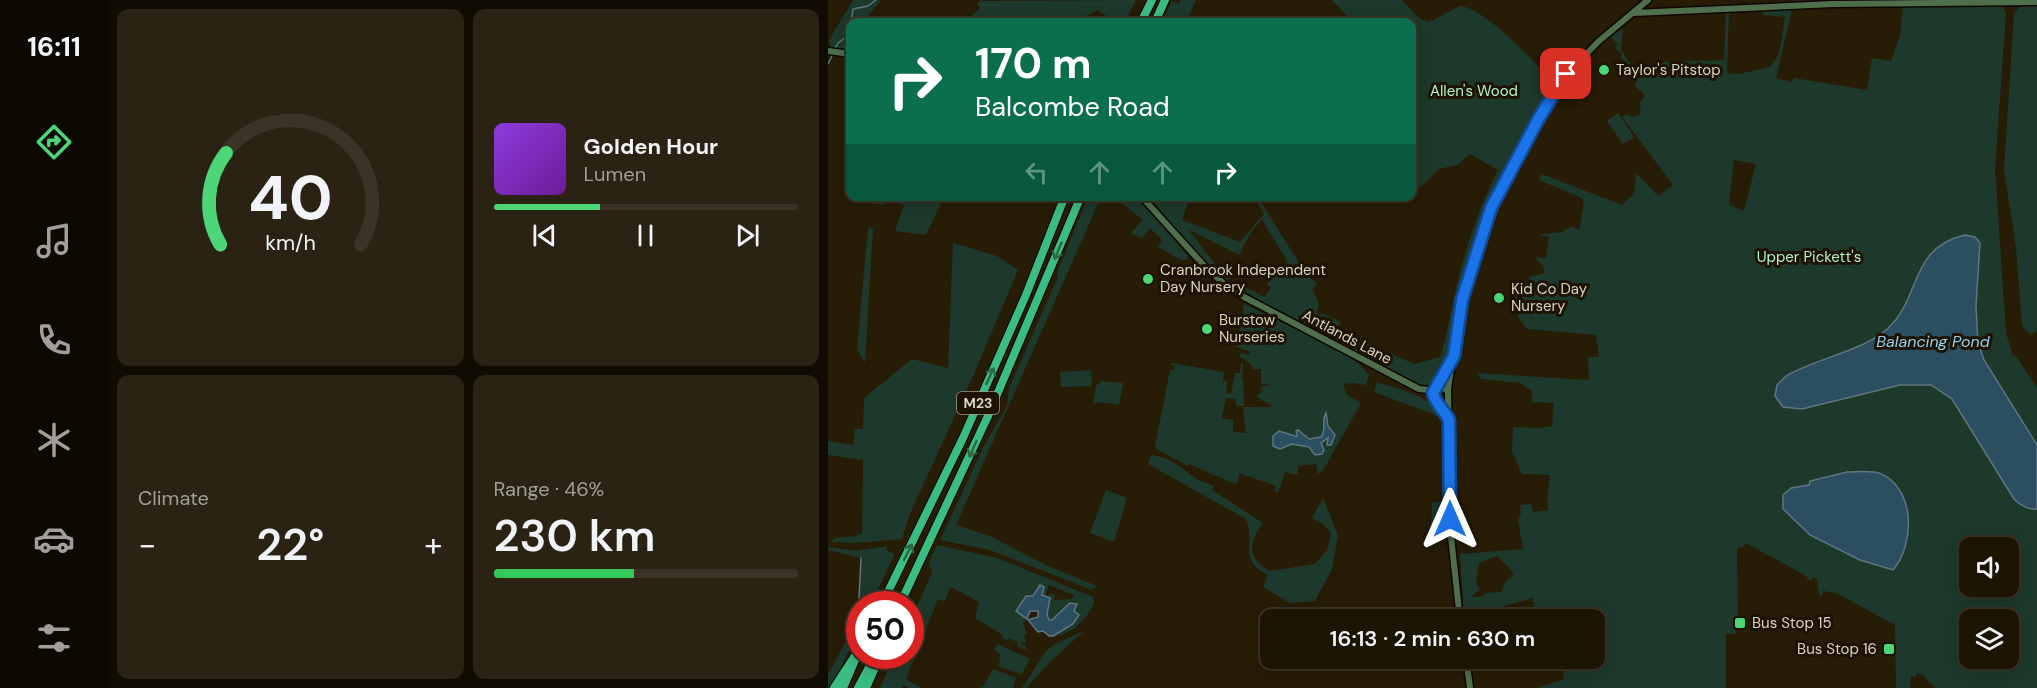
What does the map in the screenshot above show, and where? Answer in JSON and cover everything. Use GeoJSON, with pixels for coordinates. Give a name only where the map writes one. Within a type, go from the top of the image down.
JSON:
{"type":"FeatureCollection","features":[{"type":"Feature","properties":{"kind":"highway"},"geometry":{"type":"LineString","coordinates":[[1143,18],[1152,0]]}},
{"type":"Feature","properties":{"kind":"highway"},"geometry":{"type":"LineString","coordinates":[[1157,18],[1165,0]]}},
{"type":"Feature","properties":{"kind":"highway","name":"M23"},"geometry":{"type":"LineString","coordinates":[[888,591],[963,438],[1026,296],[1063,201]]}},
{"type":"Feature","properties":{"kind":"highway","name":"M23"},"geometry":{"type":"LineString","coordinates":[[906,591],[993,405],[1079,201]]}},
{"type":"Feature","properties":{"kind":"highway"},"geometry":{"type":"LineString","coordinates":[[834,688],[847,669]]}},
{"type":"Feature","properties":{"kind":"highway"},"geometry":{"type":"LineString","coordinates":[[843,688],[851,669]]}},
{"type":"Feature","properties":{"kind":"highway"},"geometry":{"type":"LineString","coordinates":[[858,688],[868,669]]}},
{"type":"Feature","properties":{"kind":"highway"},"geometry":{"type":"LineString","coordinates":[[866,688],[874,669]]}},
{"type":"Feature","properties":{"kind":"main road"},"geometry":{"type":"LineString","coordinates":[[1459,609],[1450,527],[1448,394],[1460,308],[1471,266],[1491,208],[1506,177],[1564,77],[1599,41],[1647,1],[1652,13]]}},
{"type":"Feature","properties":{"kind":"main road"},"geometry":{"type":"LineString","coordinates":[[1633,13],[1876,3],[2037,2]]}},
{"type":"Feature","properties":{"kind":"main road"},"geometry":{"type":"LineString","coordinates":[[829,51],[846,53]]}},
{"type":"Feature","properties":{"kind":"main road","name":"Antlands Lane"},"geometry":{"type":"LineString","coordinates":[[1145,201],[1197,259],[1228,287],[1437,401]]}},
{"type":"Feature","properties":{"kind":"main road"},"geometry":{"type":"LineString","coordinates":[[1449,420],[1433,396],[1453,358]]}},
{"type":"Feature","properties":{"kind":"main road","name":"Antlands Lane"},"geometry":{"type":"LineString","coordinates":[[1407,383],[1423,390],[1436,388]]}},
{"type":"Feature","properties":{"kind":"main road"},"geometry":{"type":"LineString","coordinates":[[1436,388],[1442,387],[1448,394]]}},
{"type":"Feature","properties":{"kind":"main road"},"geometry":{"type":"LineString","coordinates":[[1437,401],[1444,402],[1448,394]]}},
{"type":"Feature","properties":{"kind":"main road"},"geometry":{"type":"LineString","coordinates":[[1468,669],[1470,688]]}},
{"type":"Feature","properties":{"kind":"green space"},"geometry":{"type":"Polygon","coordinates":[[[853,0],[881,0],[866,18],[846,18],[846,50],[831,48],[829,40],[853,0]]]}},
{"type":"Feature","properties":{"kind":"green space"},"geometry":{"type":"Polygon","coordinates":[[[981,0],[1136,0],[1127,18],[1110,18],[1097,10],[1084,18],[969,18],[980,8],[977,4],[981,0]]]}},
{"type":"Feature","properties":{"kind":"green space"},"geometry":{"type":"Polygon","coordinates":[[[1181,0],[1196,0],[1188,18],[1164,18],[1172,1],[1179,4],[1181,0]]]}},
{"type":"Feature","properties":{"kind":"green space","name":"Allen's Wood"},"geometry":{"type":"Polygon","coordinates":[[[1332,0],[1402,0],[1419,18],[1429,22],[1460,6],[1471,9],[1510,38],[1555,84],[1491,197],[1461,290],[1447,363],[1434,383],[1425,386],[1340,344],[1338,337],[1341,331],[1414,364],[1440,357],[1467,249],[1484,200],[1498,170],[1470,154],[1457,165],[1439,169],[1422,186],[1416,188],[1416,18],[1349,18],[1332,0]]]}},
{"type":"Feature","properties":{"kind":"green space"},"geometry":{"type":"Polygon","coordinates":[[[2037,5],[2037,331],[2031,335],[2022,326],[2016,248],[2004,169],[2014,14],[2019,7],[2037,5]]]}},
{"type":"Feature","properties":{"kind":"green space","name":"Upper Pickett's"},"geometry":{"type":"Polygon","coordinates":[[[1903,6],[2002,6],[2006,13],[1995,168],[2006,333],[2013,356],[2016,356],[2037,388],[2037,688],[1935,688],[1923,675],[1917,673],[1916,677],[1911,676],[1910,688],[1896,688],[1895,625],[1836,593],[1823,591],[1823,595],[1819,595],[1817,579],[1812,577],[1812,580],[1806,580],[1808,577],[1746,543],[1743,547],[1737,548],[1738,620],[1735,621],[1736,634],[1726,634],[1726,688],[1537,688],[1564,679],[1562,669],[1605,669],[1605,609],[1535,609],[1533,598],[1493,609],[1463,609],[1460,554],[1523,549],[1518,520],[1521,513],[1520,505],[1531,504],[1533,512],[1548,510],[1550,475],[1522,474],[1512,452],[1513,427],[1552,426],[1554,403],[1532,402],[1532,391],[1520,383],[1482,379],[1478,373],[1589,380],[1588,357],[1599,357],[1596,335],[1527,329],[1519,319],[1517,311],[1511,310],[1514,291],[1517,291],[1518,285],[1530,286],[1529,277],[1545,273],[1543,266],[1534,257],[1546,258],[1549,237],[1537,235],[1562,232],[1571,226],[1579,230],[1584,204],[1582,198],[1539,180],[1542,174],[1622,205],[1634,194],[1636,173],[1658,196],[1673,185],[1622,117],[1626,114],[1633,117],[1639,115],[1641,109],[1639,104],[1645,95],[1635,86],[1638,78],[1620,56],[1622,54],[1615,48],[1618,45],[1611,37],[1623,28],[1621,50],[1637,74],[1665,62],[1724,60],[1726,12],[1729,12],[1727,73],[1739,74],[1770,67],[1779,54],[1785,17],[1763,15],[1763,10],[1792,9],[1776,78],[1791,82],[1794,78],[1867,90],[1872,58],[1891,61],[1900,35],[1903,6]],[[1734,160],[1729,205],[1744,211],[1756,164],[1734,160]],[[1497,556],[1479,563],[1476,583],[1480,591],[1471,597],[1482,597],[1485,593],[1501,592],[1506,581],[1513,576],[1512,571],[1497,556]]]}},
{"type":"Feature","properties":{"kind":"green space"},"geometry":{"type":"Polygon","coordinates":[[[1618,113],[1634,137],[1623,144],[1607,121],[1618,113]]]}},
{"type":"Feature","properties":{"kind":"green space"},"geometry":{"type":"Polygon","coordinates":[[[871,201],[887,201],[884,205],[871,203],[871,201]]]}},
{"type":"Feature","properties":{"kind":"green space"},"geometry":{"type":"Polygon","coordinates":[[[891,201],[942,201],[926,235],[895,231],[904,205],[891,201]]]}},
{"type":"Feature","properties":{"kind":"green space"},"geometry":{"type":"Polygon","coordinates":[[[1086,201],[1099,201],[956,525],[990,536],[1048,566],[1097,586],[1092,590],[990,550],[940,540],[984,446],[1007,406],[1009,388],[1057,279],[1058,270],[1086,201]]]}},
{"type":"Feature","properties":{"kind":"green space"},"geometry":{"type":"Polygon","coordinates":[[[1119,201],[1139,201],[1155,216],[1187,255],[1187,260],[1181,260],[1158,247],[1162,240],[1150,228],[1142,239],[1131,233],[1143,220],[1119,201]]]}},
{"type":"Feature","properties":{"kind":"green space"},"geometry":{"type":"Polygon","coordinates":[[[1150,201],[1189,201],[1182,220],[1240,242],[1264,214],[1256,201],[1260,201],[1304,271],[1317,284],[1312,288],[1319,304],[1317,314],[1322,313],[1341,322],[1333,335],[1328,335],[1287,316],[1234,285],[1232,281],[1265,297],[1271,287],[1267,285],[1276,269],[1288,263],[1262,219],[1252,231],[1239,255],[1189,230],[1217,267],[1230,273],[1227,282],[1206,264],[1150,201]]]}},
{"type":"Feature","properties":{"kind":"green space"},"geometry":{"type":"Polygon","coordinates":[[[868,227],[873,228],[865,363],[857,349],[868,227]]]}},
{"type":"Feature","properties":{"kind":"green space"},"geometry":{"type":"Polygon","coordinates":[[[953,243],[997,256],[1018,270],[974,374],[909,516],[902,539],[855,543],[831,542],[835,538],[862,533],[863,460],[828,455],[828,441],[853,445],[855,429],[863,429],[864,398],[912,359],[948,368],[953,243]]]}},
{"type":"Feature","properties":{"kind":"green space"},"geometry":{"type":"Polygon","coordinates":[[[1244,304],[1343,352],[1369,375],[1366,385],[1343,384],[1347,395],[1361,403],[1324,469],[1318,474],[1316,464],[1298,466],[1298,475],[1285,472],[1278,493],[1274,491],[1276,486],[1239,473],[1238,482],[1235,484],[1189,464],[1188,466],[1155,446],[1170,370],[1174,370],[1175,366],[1171,363],[1224,372],[1223,381],[1227,381],[1226,393],[1231,394],[1235,373],[1240,373],[1241,363],[1243,364],[1240,378],[1243,379],[1244,406],[1237,406],[1235,399],[1226,398],[1222,418],[1233,420],[1233,432],[1246,433],[1243,407],[1271,407],[1256,397],[1261,392],[1261,386],[1268,386],[1268,384],[1261,384],[1261,369],[1253,369],[1250,363],[1239,356],[1241,353],[1249,355],[1250,352],[1237,347],[1244,304]],[[1324,414],[1324,433],[1320,438],[1309,439],[1302,432],[1296,431],[1297,436],[1294,436],[1280,431],[1274,434],[1271,442],[1279,449],[1292,444],[1309,447],[1316,457],[1324,451],[1321,443],[1328,438],[1328,443],[1332,445],[1335,435],[1328,426],[1324,414]]]}},
{"type":"Feature","properties":{"kind":"green space"},"geometry":{"type":"Polygon","coordinates":[[[1091,370],[1092,386],[1061,387],[1060,372],[1091,370]]]}},
{"type":"Feature","properties":{"kind":"green space"},"geometry":{"type":"Polygon","coordinates":[[[1101,381],[1123,383],[1119,405],[1098,402],[1093,404],[1096,386],[1101,381]]]}},
{"type":"Feature","properties":{"kind":"green space"},"geometry":{"type":"Polygon","coordinates":[[[1377,382],[1422,398],[1436,409],[1440,417],[1374,392],[1377,382]]]}},
{"type":"Feature","properties":{"kind":"green space"},"geometry":{"type":"Polygon","coordinates":[[[1151,455],[1168,459],[1196,478],[1214,486],[1212,490],[1263,523],[1255,537],[1252,550],[1257,561],[1270,571],[1315,564],[1327,550],[1331,533],[1323,524],[1312,518],[1323,498],[1338,535],[1332,569],[1315,601],[1290,603],[1263,587],[1268,575],[1253,563],[1250,557],[1249,527],[1246,519],[1148,464],[1151,455]]]}},
{"type":"Feature","properties":{"kind":"green space"},"geometry":{"type":"Polygon","coordinates":[[[1106,490],[1127,498],[1114,542],[1090,533],[1106,490]]]}},
{"type":"Feature","properties":{"kind":"green space"},"geometry":{"type":"Polygon","coordinates":[[[1441,501],[1447,533],[1431,530],[1432,503],[1441,501]]]}},
{"type":"Feature","properties":{"kind":"green space"},"geometry":{"type":"Polygon","coordinates":[[[937,545],[997,558],[1093,597],[1094,603],[1086,617],[1077,626],[1065,633],[1050,638],[1059,634],[1052,620],[1047,618],[1047,605],[1050,600],[1046,597],[1051,593],[1055,596],[1054,600],[1072,599],[1074,595],[1049,585],[1045,597],[1042,595],[1043,587],[1038,586],[1034,596],[1026,596],[1016,611],[1028,620],[1023,623],[1027,634],[1024,636],[1026,643],[1021,642],[1022,646],[1025,645],[1026,650],[1017,646],[1018,643],[1010,638],[1008,641],[1002,638],[1003,635],[975,618],[979,602],[951,587],[944,601],[938,599],[924,634],[924,591],[932,573],[929,563],[937,545]]]}},
{"type":"Feature","properties":{"kind":"green space"},"geometry":{"type":"Polygon","coordinates":[[[887,546],[886,550],[895,554],[877,591],[859,591],[861,558],[828,550],[828,547],[856,551],[887,546]]]}},
{"type":"Feature","properties":{"kind":"green space"},"geometry":{"type":"Polygon","coordinates":[[[1084,631],[1026,688],[1022,688],[1046,651],[1055,644],[1084,631]]]}},
{"type":"Feature","properties":{"kind":"green space"},"geometry":{"type":"Polygon","coordinates":[[[846,641],[846,657],[828,688],[828,674],[846,641]]]}},
{"type":"Feature","properties":{"kind":"green space"},"geometry":{"type":"Polygon","coordinates":[[[998,644],[1030,659],[1022,674],[999,667],[1000,654],[994,650],[998,644]]]}},
{"type":"Feature","properties":{"kind":"green space"},"geometry":{"type":"Polygon","coordinates":[[[888,669],[910,669],[906,679],[921,688],[909,688],[903,685],[902,688],[880,688],[888,669]]]}},
{"type":"Feature","properties":{"kind":"green space"},"geometry":{"type":"Polygon","coordinates":[[[993,669],[1016,678],[1013,688],[979,688],[983,687],[993,669]]]}},
{"type":"Feature","properties":{"kind":"water","name":"Balancing Pond"},"geometry":{"type":"Polygon","coordinates":[[[1965,235],[1975,237],[1980,243],[1976,306],[1978,343],[1984,360],[2037,445],[2037,509],[2024,507],[2014,499],[1952,399],[1931,385],[1900,385],[1802,409],[1783,407],[1775,396],[1777,385],[1786,376],[1864,344],[1886,330],[1906,304],[1924,263],[1934,251],[1947,242],[1965,235]]]}},
{"type":"Feature","properties":{"kind":"water"},"geometry":{"type":"Polygon","coordinates":[[[1326,413],[1328,426],[1335,435],[1331,445],[1327,445],[1328,438],[1321,443],[1324,450],[1322,454],[1315,455],[1309,447],[1292,444],[1280,449],[1273,446],[1273,436],[1279,431],[1297,436],[1296,431],[1298,430],[1309,439],[1321,437],[1326,413]]]}},
{"type":"Feature","properties":{"kind":"water"},"geometry":{"type":"Polygon","coordinates":[[[1847,472],[1879,473],[1891,480],[1900,491],[1908,517],[1908,532],[1900,559],[1893,570],[1860,560],[1810,535],[1783,509],[1783,495],[1791,488],[1809,485],[1810,481],[1847,472]]]}},
{"type":"Feature","properties":{"kind":"water"},"geometry":{"type":"Polygon","coordinates":[[[1040,585],[1044,587],[1042,595],[1050,598],[1047,615],[1049,620],[1052,620],[1070,603],[1077,604],[1074,611],[1079,615],[1073,624],[1053,636],[1043,631],[1038,632],[1028,620],[1038,617],[1038,611],[1030,611],[1027,619],[1016,611],[1026,596],[1033,596],[1040,585]]]}},
{"type":"Feature","properties":{"kind":"waterway"},"geometry":{"type":"LineString","coordinates":[[852,18],[853,9],[868,6],[876,0]]}},
{"type":"Feature","properties":{"kind":"waterway"},"geometry":{"type":"LineString","coordinates":[[834,50],[838,43],[846,37]]}},
{"type":"Feature","properties":{"kind":"waterway"},"geometry":{"type":"LineString","coordinates":[[828,64],[833,54]]}},
{"type":"Feature","properties":{"kind":"waterway"},"geometry":{"type":"LineString","coordinates":[[859,591],[861,558]]}},
{"type":"Feature","properties":{"kind":"place","name":"Taylor's Pitstop"},"geometry":{"type":"Point","coordinates":[1604,70]}},
{"type":"Feature","properties":{"kind":"place","name":"Cranbrook Independent Day Nursery"},"geometry":{"type":"Point","coordinates":[1148,279]}},
{"type":"Feature","properties":{"kind":"place","name":"Kid Co Day Nursery"},"geometry":{"type":"Point","coordinates":[1499,298]}},
{"type":"Feature","properties":{"kind":"place","name":"Burstow Nurseries"},"geometry":{"type":"Point","coordinates":[1207,329]}},
{"type":"Feature","properties":{"kind":"place","name":"Bus Stop 15"},"geometry":{"type":"Point","coordinates":[1740,623]}},
{"type":"Feature","properties":{"kind":"place","name":"Bus Stop 16"},"geometry":{"type":"Point","coordinates":[1889,649]}},
{"type":"Feature","properties":{"kind":"route"},"geometry":{"type":"LineString","coordinates":[[1450,519],[1449,420],[1442,406],[1433,398],[1433,393],[1454,356],[1462,300],[1491,208],[1511,168],[1566,74]]}}]}
